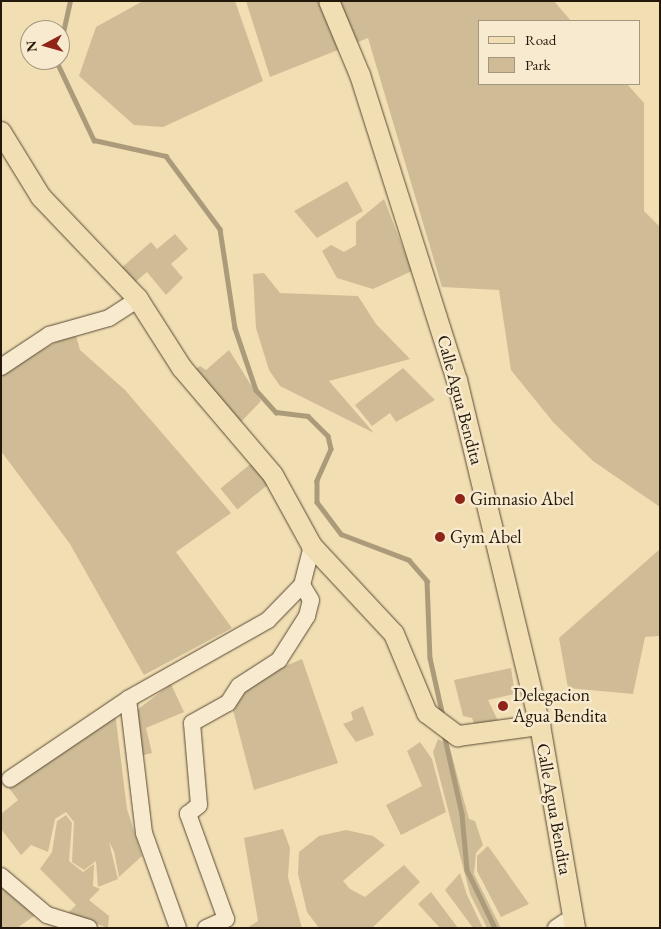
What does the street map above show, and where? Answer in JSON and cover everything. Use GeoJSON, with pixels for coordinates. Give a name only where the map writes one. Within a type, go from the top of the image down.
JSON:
{"type":"FeatureCollection","features":[{"type":"Feature","properties":{"kind":"main road","name":"Calle Agua Bendita"},"geometry":{"type":"LineString","coordinates":[[329,1],[360,75],[457,380],[540,725],[565,926]]}},
{"type":"Feature","properties":{"kind":"main road"},"geometry":{"type":"LineString","coordinates":[[1,132],[41,197],[138,299],[182,368],[273,475],[312,546],[394,634],[427,713],[442,727],[472,737],[540,725]]}},
{"type":"Feature","properties":{"kind":"street"},"geometry":{"type":"LineString","coordinates":[[1,367],[49,335],[109,318],[138,299]]}},
{"type":"Feature","properties":{"kind":"street"},"geometry":{"type":"LineString","coordinates":[[10,779],[128,699],[268,620],[302,585],[312,546]]}},
{"type":"Feature","properties":{"kind":"street"},"geometry":{"type":"LineString","coordinates":[[206,928],[226,919],[188,814],[199,805],[192,723],[228,703],[239,686],[279,660],[308,616],[311,600],[302,585]]}},
{"type":"Feature","properties":{"kind":"street"},"geometry":{"type":"LineString","coordinates":[[128,699],[144,833],[178,928]]}},
{"type":"Feature","properties":{"kind":"street"},"geometry":{"type":"LineString","coordinates":[[1,876],[50,921],[89,928]]}},
{"type":"Feature","properties":{"kind":"green space"},"geometry":{"type":"Polygon","coordinates":[[[143,1],[235,1],[263,81],[163,127],[134,125],[79,76],[96,27],[143,1]]]}},
{"type":"Feature","properties":{"kind":"green space"},"geometry":{"type":"Polygon","coordinates":[[[246,1],[554,1],[570,20],[478,20],[478,85],[628,85],[644,103],[644,211],[660,227],[660,507],[593,461],[553,422],[511,370],[499,290],[442,287],[368,38],[270,77],[246,1]]]}},
{"type":"Feature","properties":{"kind":"green space"},"geometry":{"type":"Polygon","coordinates":[[[347,181],[363,211],[317,238],[294,211],[347,181]]]}},
{"type":"Feature","properties":{"kind":"green space"},"geometry":{"type":"Polygon","coordinates":[[[384,199],[412,271],[373,289],[337,278],[322,251],[331,245],[344,252],[356,245],[356,222],[384,199]]]}},
{"type":"Feature","properties":{"kind":"green space"},"geometry":{"type":"Polygon","coordinates":[[[175,234],[188,249],[171,264],[183,278],[166,295],[147,272],[133,284],[120,269],[151,242],[157,249],[175,234]]]}},
{"type":"Feature","properties":{"kind":"green space"},"geometry":{"type":"Polygon","coordinates":[[[264,273],[280,293],[358,296],[376,324],[410,359],[329,381],[374,433],[280,386],[269,370],[256,328],[253,274],[264,273]]]}},
{"type":"Feature","properties":{"kind":"green space"},"geometry":{"type":"Polygon","coordinates":[[[75,332],[80,350],[125,390],[231,513],[176,552],[232,628],[144,675],[70,544],[1,451],[1,372],[75,332]]]}},
{"type":"Feature","properties":{"kind":"green space"},"geometry":{"type":"Polygon","coordinates":[[[229,350],[261,401],[239,424],[194,370],[200,366],[206,370],[229,350]]]}},
{"type":"Feature","properties":{"kind":"green space"},"geometry":{"type":"Polygon","coordinates":[[[403,368],[435,400],[396,422],[390,413],[372,426],[355,405],[403,368]]]}},
{"type":"Feature","properties":{"kind":"green space"},"geometry":{"type":"Polygon","coordinates":[[[253,462],[270,483],[237,509],[220,488],[253,462]]]}},
{"type":"Feature","properties":{"kind":"green space"},"geometry":{"type":"Polygon","coordinates":[[[660,549],[660,636],[645,637],[633,694],[568,688],[559,638],[660,549]]]}},
{"type":"Feature","properties":{"kind":"green space"},"geometry":{"type":"Polygon","coordinates":[[[302,659],[338,763],[254,790],[232,706],[255,679],[302,659]]]}},
{"type":"Feature","properties":{"kind":"green space"},"geometry":{"type":"Polygon","coordinates":[[[511,668],[515,694],[488,700],[499,723],[475,726],[472,718],[463,716],[454,680],[511,668]]]}},
{"type":"Feature","properties":{"kind":"green space"},"geometry":{"type":"Polygon","coordinates":[[[171,684],[184,712],[146,728],[152,753],[140,756],[137,710],[171,684]]]}},
{"type":"Feature","properties":{"kind":"green space"},"geometry":{"type":"Polygon","coordinates":[[[363,706],[374,735],[356,742],[343,724],[353,720],[351,712],[363,706]]]}},
{"type":"Feature","properties":{"kind":"green space"},"geometry":{"type":"Polygon","coordinates":[[[115,712],[127,809],[142,856],[119,877],[114,851],[109,842],[118,879],[98,887],[96,861],[84,870],[72,862],[74,822],[66,812],[55,819],[48,852],[31,845],[21,855],[1,829],[1,814],[18,800],[6,784],[115,712]]]}},
{"type":"Feature","properties":{"kind":"green space"},"geometry":{"type":"Polygon","coordinates":[[[438,739],[449,745],[469,819],[475,821],[483,845],[476,853],[474,874],[501,928],[487,928],[470,894],[433,752],[438,739]]]}},
{"type":"Feature","properties":{"kind":"green space"},"geometry":{"type":"Polygon","coordinates":[[[420,742],[432,759],[446,812],[401,835],[386,805],[422,786],[407,751],[420,742]]]}},
{"type":"Feature","properties":{"kind":"green space"},"geometry":{"type":"Polygon","coordinates":[[[66,815],[72,823],[69,861],[83,872],[94,864],[93,886],[100,889],[89,900],[109,916],[108,928],[68,913],[76,905],[40,869],[52,852],[57,821],[66,815]]]}},
{"type":"Feature","properties":{"kind":"green space"},"geometry":{"type":"Polygon","coordinates":[[[283,829],[290,848],[288,877],[302,928],[247,928],[258,921],[244,838],[283,829]]]}},
{"type":"Feature","properties":{"kind":"green space"},"geometry":{"type":"Polygon","coordinates":[[[346,830],[373,836],[385,845],[343,881],[350,889],[365,897],[404,865],[420,882],[372,928],[319,928],[307,912],[298,874],[299,852],[319,836],[346,830]]]}},
{"type":"Feature","properties":{"kind":"green space"},"geometry":{"type":"Polygon","coordinates":[[[488,846],[529,904],[501,917],[477,871],[477,856],[488,846]]]}},
{"type":"Feature","properties":{"kind":"green space"},"geometry":{"type":"Polygon","coordinates":[[[460,873],[467,895],[483,928],[473,928],[445,890],[460,873]]]}},
{"type":"Feature","properties":{"kind":"green space"},"geometry":{"type":"Polygon","coordinates":[[[1,883],[37,914],[17,928],[1,928],[1,883]]]}},
{"type":"Feature","properties":{"kind":"green space"},"geometry":{"type":"Polygon","coordinates":[[[431,892],[458,928],[440,928],[418,904],[431,892]]]}},
{"type":"Feature","properties":{"kind":"waterway"},"geometry":{"type":"LineString","coordinates":[[66,20],[70,1]]}},
{"type":"Feature","properties":{"kind":"waterway"},"geometry":{"type":"LineString","coordinates":[[61,70],[94,140],[166,156],[220,229],[235,328],[256,390],[276,412],[308,416],[328,436],[331,449],[317,481],[317,502],[341,534],[409,560],[427,581],[430,658],[443,716]]}},
{"type":"Feature","properties":{"kind":"waterway"},"geometry":{"type":"LineString","coordinates":[[444,734],[462,814],[467,870],[495,928]]}},
{"type":"Feature","properties":{"kind":"place","name":"Gimnasio Abel"},"geometry":{"type":"Point","coordinates":[460,499]}},
{"type":"Feature","properties":{"kind":"place","name":"Gym Abel"},"geometry":{"type":"Point","coordinates":[440,537]}},
{"type":"Feature","properties":{"kind":"place","name":"Delegacion Agua Bendita"},"geometry":{"type":"Point","coordinates":[503,706]}}]}
